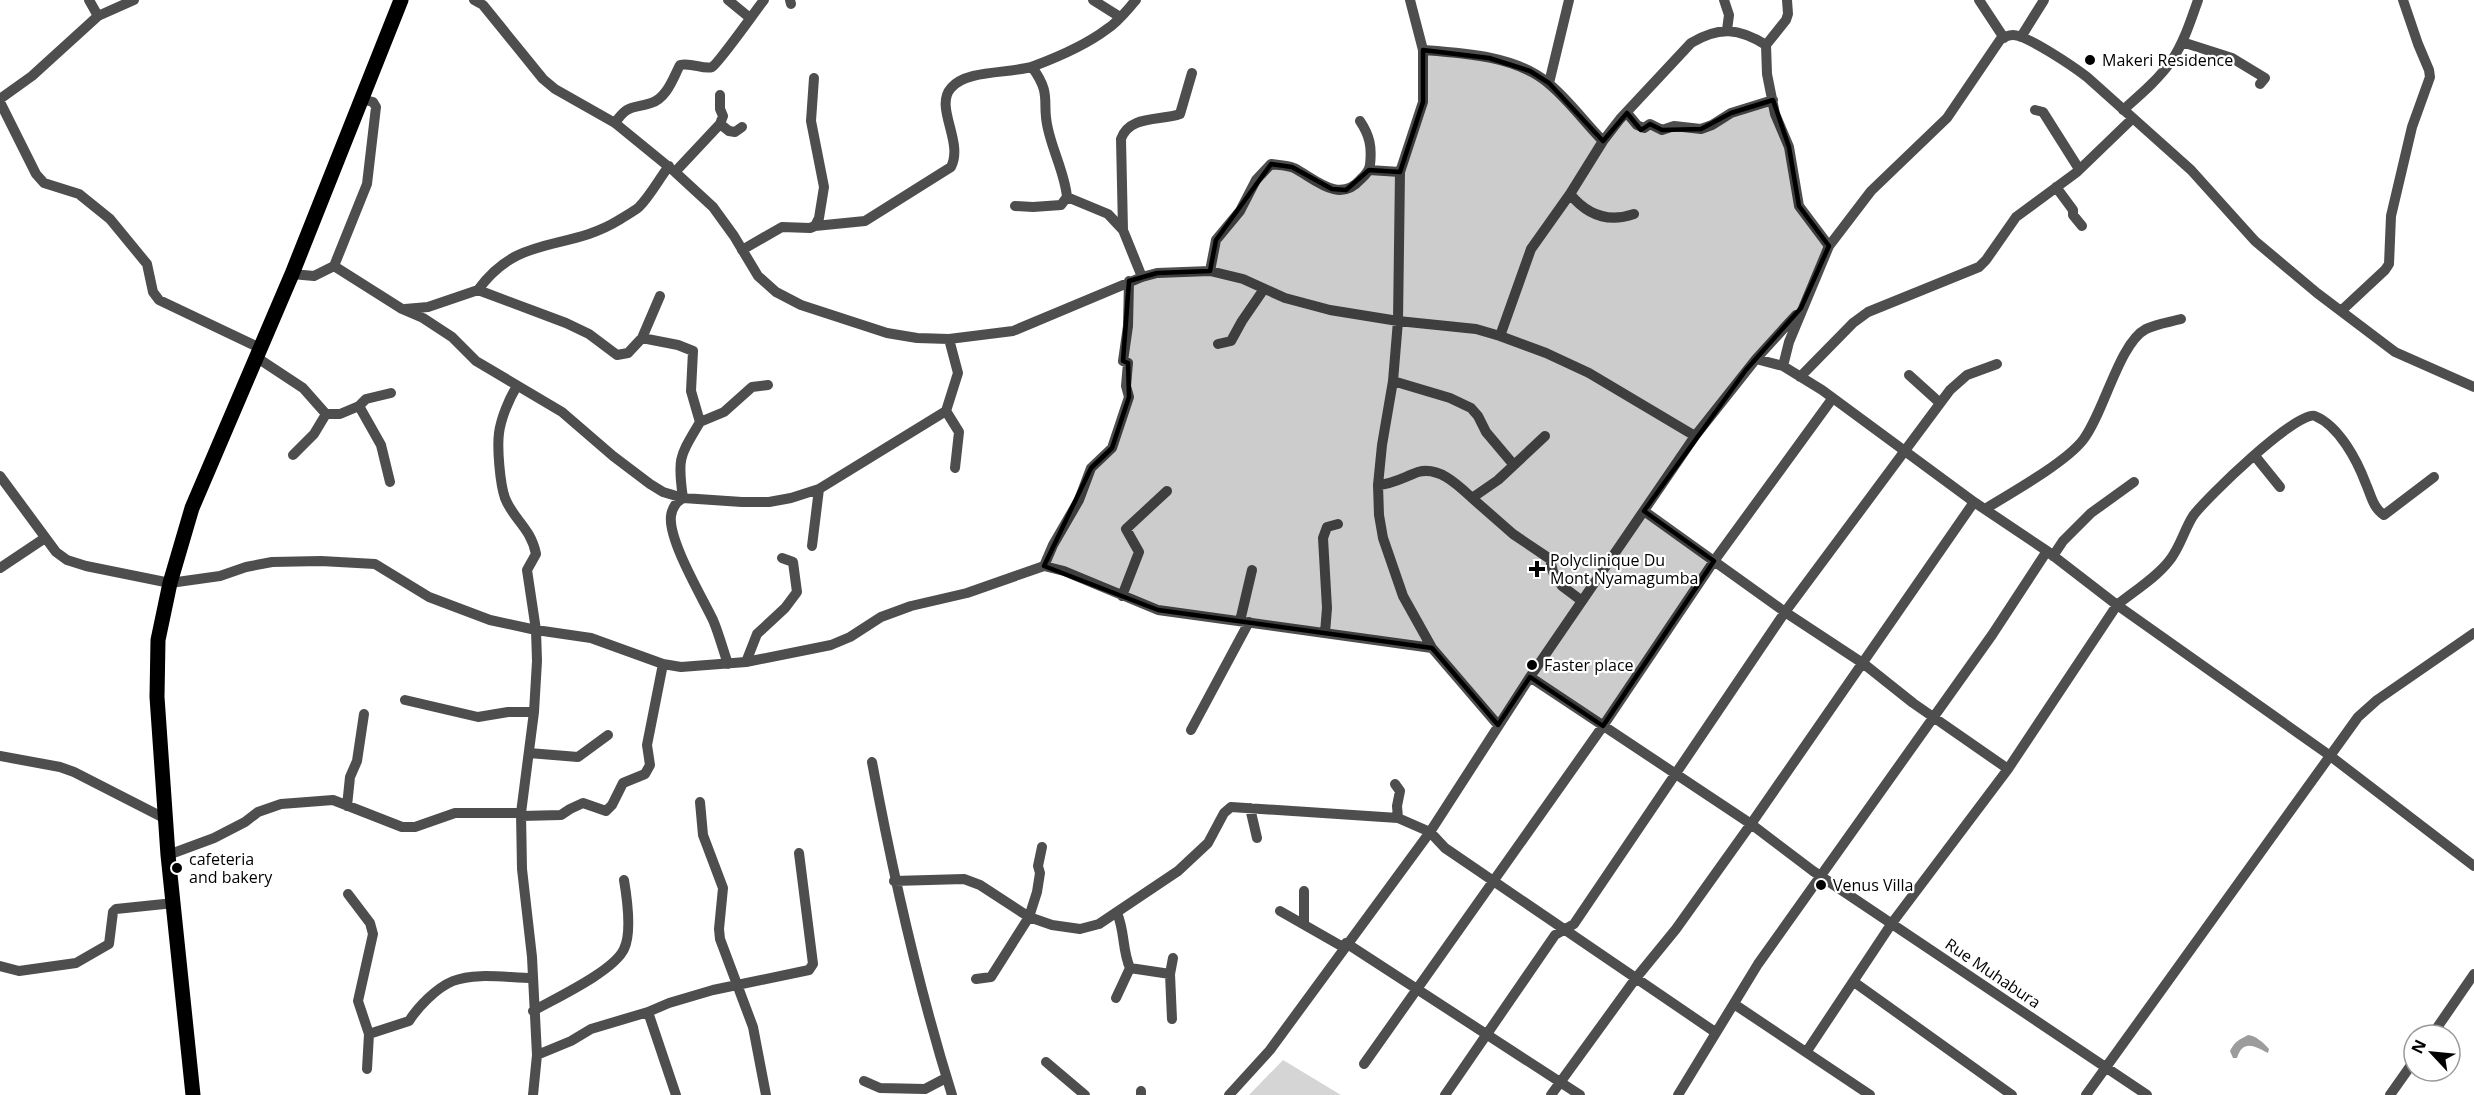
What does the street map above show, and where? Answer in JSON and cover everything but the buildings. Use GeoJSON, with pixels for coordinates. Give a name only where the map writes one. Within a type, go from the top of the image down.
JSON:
{"type":"FeatureCollection","features":[{"type":"Feature","properties":{"kind":"main road"},"geometry":{"type":"LineString","coordinates":[[193,1095],[168,855],[156,663],[158,640],[170,583],[192,508],[292,274],[401,0]]}},
{"type":"Feature","properties":{"kind":"street"},"geometry":{"type":"LineString","coordinates":[[89,0],[98,16]]}},
{"type":"Feature","properties":{"kind":"street"},"geometry":{"type":"LineString","coordinates":[[134,0],[98,16],[32,76],[0,100],[36,174],[44,183],[79,194],[110,219],[147,264],[153,292],[159,300],[259,353],[303,388],[326,414],[340,414],[359,406],[366,399],[391,393]]}},
{"type":"Feature","properties":{"kind":"street"},"geometry":{"type":"LineString","coordinates":[[474,0],[483,5],[543,79],[555,89],[615,123],[672,169],[712,207],[758,276],[776,292],[801,305],[887,333],[917,338],[949,339],[1013,331],[1129,281],[1157,273],[1210,271],[1243,279],[1285,298],[1330,310],[1398,321],[1476,329],[1500,336],[1546,353],[1589,373],[1695,436]]}},
{"type":"Feature","properties":{"kind":"street"},"geometry":{"type":"LineString","coordinates":[[728,0],[750,18]]}},
{"type":"Feature","properties":{"kind":"street"},"geometry":{"type":"LineString","coordinates":[[615,123],[624,110],[634,105],[652,103],[658,99],[669,87],[680,65],[690,63],[704,68],[712,67],[721,59],[764,0]]}},
{"type":"Feature","properties":{"kind":"street"},"geometry":{"type":"LineString","coordinates":[[1093,0],[1120,17]]}},
{"type":"Feature","properties":{"kind":"street"},"geometry":{"type":"LineString","coordinates":[[741,250],[782,227],[810,228],[865,222],[944,173],[955,159],[956,147],[946,105],[950,89],[958,82],[987,73],[1032,67],[1095,38],[1136,0]]}},
{"type":"Feature","properties":{"kind":"street"},"geometry":{"type":"LineString","coordinates":[[1410,0],[1423,50],[1424,102],[1400,172],[1398,321],[1393,381],[1378,485],[1379,515],[1383,538],[1403,596],[1431,648],[1498,725]]}},
{"type":"Feature","properties":{"kind":"street"},"geometry":{"type":"LineString","coordinates":[[1549,83],[1569,0]]}},
{"type":"Feature","properties":{"kind":"street"},"geometry":{"type":"LineString","coordinates":[[1724,0],[1729,15],[1727,30]]}},
{"type":"Feature","properties":{"kind":"street"},"geometry":{"type":"LineString","coordinates":[[1786,0],[1788,14],[1786,20],[1766,45],[1767,74],[1776,114],[1789,147],[1799,206],[1828,246]]}},
{"type":"Feature","properties":{"kind":"street"},"geometry":{"type":"LineString","coordinates":[[1980,0],[2004,38]]}},
{"type":"Feature","properties":{"kind":"street"},"geometry":{"type":"LineString","coordinates":[[2021,37],[2044,0]]}},
{"type":"Feature","properties":{"kind":"street"},"geometry":{"type":"LineString","coordinates":[[2123,110],[2148,88],[2171,62],[2182,42],[2198,0]]}},
{"type":"Feature","properties":{"kind":"street"},"geometry":{"type":"LineString","coordinates":[[2341,311],[2385,270],[2388,264],[2391,216],[2412,127],[2429,83],[2429,70],[2403,0]]}},
{"type":"Feature","properties":{"kind":"street"},"geometry":{"type":"LineString","coordinates":[[1500,336],[1531,249],[1570,194],[1602,141],[1627,113],[1691,43],[1702,36],[1727,30],[1749,35],[1766,45]]}},
{"type":"Feature","properties":{"kind":"street"},"geometry":{"type":"LineString","coordinates":[[1783,366],[1805,302],[1828,246],[1871,191],[1947,118],[2000,40],[2011,35],[2021,37],[2073,66],[2191,170],[2255,240],[2341,311],[2395,352],[2474,387]]}},
{"type":"Feature","properties":{"kind":"street"},"geometry":{"type":"LineString","coordinates":[[2182,42],[2232,58],[2265,78],[2260,84]]}},
{"type":"Feature","properties":{"kind":"street"},"geometry":{"type":"LineString","coordinates":[[1423,50],[1489,58],[1530,71],[1549,83],[1602,141]]}},
{"type":"Feature","properties":{"kind":"street"},"geometry":{"type":"LineString","coordinates":[[1016,206],[1061,205],[1067,197],[1066,185],[1047,127],[1047,97],[1041,80],[1032,67]]}},
{"type":"Feature","properties":{"kind":"street"},"geometry":{"type":"LineString","coordinates":[[1142,277],[1124,230],[1121,139],[1123,132],[1131,125],[1180,114],[1192,73]]}},
{"type":"Feature","properties":{"kind":"street"},"geometry":{"type":"LineString","coordinates":[[813,78],[811,121],[824,187],[819,218],[815,226]]}},
{"type":"Feature","properties":{"kind":"street"},"geometry":{"type":"LineString","coordinates":[[402,309],[428,307],[478,290],[490,274],[525,250],[585,235],[612,224],[638,208],[672,169],[720,124],[723,116],[720,109],[720,95]]}},
{"type":"Feature","properties":{"kind":"street"},"geometry":{"type":"LineString","coordinates":[[292,274],[314,276],[334,266],[367,184],[376,106],[373,102],[361,99]]}},
{"type":"Feature","properties":{"kind":"street"},"geometry":{"type":"LineString","coordinates":[[1627,113],[1637,125],[1644,128],[1650,124],[1662,130],[1674,126],[1701,129],[1731,113],[1773,100]]}},
{"type":"Feature","properties":{"kind":"street"},"geometry":{"type":"LineString","coordinates":[[2035,110],[2043,112],[2079,169]]}},
{"type":"Feature","properties":{"kind":"street"},"geometry":{"type":"LineString","coordinates":[[1800,376],[1853,323],[1868,312],[1978,267],[1986,260],[2016,217],[2079,169],[2133,118]]}},
{"type":"Feature","properties":{"kind":"street"},"geometry":{"type":"LineString","coordinates":[[1210,271],[1216,240],[1240,211],[1256,180],[1271,164],[1292,167],[1320,186],[1332,189],[1346,190],[1357,184],[1369,170],[1372,148],[1368,133],[1360,121]]}},
{"type":"Feature","properties":{"kind":"street"},"geometry":{"type":"LineString","coordinates":[[720,124],[729,131],[735,132],[742,127]]}},
{"type":"Feature","properties":{"kind":"street"},"geometry":{"type":"LineString","coordinates":[[1369,170],[1400,172]]}},
{"type":"Feature","properties":{"kind":"street"},"geometry":{"type":"LineString","coordinates":[[2056,187],[2082,226]]}},
{"type":"Feature","properties":{"kind":"street"},"geometry":{"type":"LineString","coordinates":[[1570,194],[1585,210],[1593,214],[1622,218],[1634,214]]}},
{"type":"Feature","properties":{"kind":"street"},"geometry":{"type":"LineString","coordinates":[[1067,197],[1108,214],[1124,230]]}},
{"type":"Feature","properties":{"kind":"street"},"geometry":{"type":"LineString","coordinates":[[334,266],[402,309],[423,318],[452,338],[476,361],[562,412],[650,484],[663,492],[683,498],[769,502],[819,489],[946,411],[958,373],[949,339]]}},
{"type":"Feature","properties":{"kind":"street"},"geometry":{"type":"LineString","coordinates":[[1044,566],[1053,545],[1079,500],[1091,468],[1112,448],[1124,414],[1129,397],[1126,386],[1128,363],[1123,360],[1128,326],[1129,281]]}},
{"type":"Feature","properties":{"kind":"street"},"geometry":{"type":"LineString","coordinates":[[1218,344],[1231,341],[1264,289]]}},
{"type":"Feature","properties":{"kind":"street"},"geometry":{"type":"LineString","coordinates":[[478,290],[566,323],[589,334],[617,355],[628,353],[642,338],[660,296]]}},
{"type":"Feature","properties":{"kind":"street"},"geometry":{"type":"LineString","coordinates":[[1229,1095],[1270,1050],[1430,832],[1530,677],[1695,436],[1805,302]]}},
{"type":"Feature","properties":{"kind":"street"},"geometry":{"type":"LineString","coordinates":[[1985,509],[2074,449],[2096,420],[2121,359],[2137,337],[2145,330],[2181,319]]}},
{"type":"Feature","properties":{"kind":"street"},"geometry":{"type":"LineString","coordinates":[[642,338],[678,345],[693,351],[691,391],[700,422]]}},
{"type":"Feature","properties":{"kind":"street"},"geometry":{"type":"LineString","coordinates":[[1756,359],[1783,366],[1800,376],[1974,502],[2050,553],[2117,605],[2329,754],[2474,866]]}},
{"type":"Feature","properties":{"kind":"street"},"geometry":{"type":"LineString","coordinates":[[1444,1095],[1555,935],[1574,924],[1624,848],[1678,774],[1785,612],[1940,403],[1954,385],[1966,375],[1997,364]]}},
{"type":"Feature","properties":{"kind":"street"},"geometry":{"type":"LineString","coordinates":[[1909,375],[1940,403]]}},
{"type":"Feature","properties":{"kind":"street"},"geometry":{"type":"LineString","coordinates":[[1393,381],[1450,398],[1471,408],[1486,432],[1513,464]]}},
{"type":"Feature","properties":{"kind":"street"},"geometry":{"type":"LineString","coordinates":[[683,498],[679,471],[681,456],[700,422],[724,412],[752,387],[768,385]]}},
{"type":"Feature","properties":{"kind":"street"},"geometry":{"type":"LineString","coordinates":[[517,386],[511,396],[499,434],[506,499],[533,542],[536,554],[527,570],[536,630],[534,712],[521,815],[522,869],[537,1055],[533,1095]]}},
{"type":"Feature","properties":{"kind":"street"},"geometry":{"type":"LineString","coordinates":[[1364,1064],[1603,726],[1714,561],[1832,399]]}},
{"type":"Feature","properties":{"kind":"street"},"geometry":{"type":"LineString","coordinates":[[359,406],[381,445],[390,482]]}},
{"type":"Feature","properties":{"kind":"street"},"geometry":{"type":"LineString","coordinates":[[946,411],[959,432],[955,468]]}},
{"type":"Feature","properties":{"kind":"street"},"geometry":{"type":"LineString","coordinates":[[293,455],[314,434],[326,414]]}},
{"type":"Feature","properties":{"kind":"street"},"geometry":{"type":"LineString","coordinates":[[1807,1051],[1892,923],[2008,769],[2117,605],[2169,562],[2194,515],[2216,490],[2283,430],[2311,415],[2343,439],[2365,480],[2375,506],[2384,515],[2434,477]]}},
{"type":"Feature","properties":{"kind":"street"},"geometry":{"type":"LineString","coordinates":[[1472,498],[1498,480],[1545,436]]}},
{"type":"Feature","properties":{"kind":"street"},"geometry":{"type":"LineString","coordinates":[[2255,456],[2280,487]]}},
{"type":"Feature","properties":{"kind":"street"},"geometry":{"type":"LineString","coordinates":[[1378,485],[1391,484],[1420,471],[1432,471],[1446,476],[1514,534],[1550,560],[1553,572],[1562,586],[1582,601]]}},
{"type":"Feature","properties":{"kind":"street"},"geometry":{"type":"LineString","coordinates":[[0,476],[56,552],[67,560],[86,566],[170,583],[220,576],[246,567],[272,562],[321,561],[375,564],[429,597],[489,620],[591,638],[663,664],[681,667],[746,662],[831,645],[850,637],[882,617],[911,606],[967,593],[1044,566],[1064,571],[1158,610],[1431,648]]}},
{"type":"Feature","properties":{"kind":"street"},"geometry":{"type":"LineString","coordinates":[[1678,1095],[1774,939],[1821,877],[2050,553],[2111,497],[2126,490],[2134,482]]}},
{"type":"Feature","properties":{"kind":"street"},"geometry":{"type":"LineString","coordinates":[[812,546],[819,489]]}},
{"type":"Feature","properties":{"kind":"street"},"geometry":{"type":"LineString","coordinates":[[1122,596],[1139,552],[1135,540],[1126,528],[1167,491]]}},
{"type":"Feature","properties":{"kind":"street"},"geometry":{"type":"LineString","coordinates":[[683,498],[676,502],[670,517],[676,542],[695,587],[713,621],[728,664]]}},
{"type":"Feature","properties":{"kind":"street"},"geometry":{"type":"LineString","coordinates":[[1551,1095],[1636,978],[1676,929],[1751,824],[1974,502]]}},
{"type":"Feature","properties":{"kind":"street"},"geometry":{"type":"LineString","coordinates":[[1644,511],[1785,612],[1864,663],[2008,769]]}},
{"type":"Feature","properties":{"kind":"street"},"geometry":{"type":"LineString","coordinates":[[1325,633],[1328,608],[1323,538],[1328,527],[1338,524]]}},
{"type":"Feature","properties":{"kind":"street"},"geometry":{"type":"LineString","coordinates":[[0,568],[45,538]]}},
{"type":"Feature","properties":{"kind":"street"},"geometry":{"type":"LineString","coordinates":[[746,662],[757,634],[784,608],[797,591],[793,562],[782,558]]}},
{"type":"Feature","properties":{"kind":"street"},"geometry":{"type":"LineString","coordinates":[[1191,730],[1244,621],[1252,570]]}},
{"type":"Feature","properties":{"kind":"street"},"geometry":{"type":"LineString","coordinates":[[2086,1095],[2329,754],[2367,708],[2474,633]]}},
{"type":"Feature","properties":{"kind":"street"},"geometry":{"type":"LineString","coordinates":[[168,855],[214,838],[245,822],[258,812],[281,804],[333,800],[402,827],[415,827],[455,813],[561,815],[570,808],[583,803],[606,811],[612,805],[623,783],[645,774],[650,765],[647,745],[663,664]]}},
{"type":"Feature","properties":{"kind":"street","name":"Rue Muhabura"},"geometry":{"type":"LineString","coordinates":[[1530,677],[1678,774],[1751,824],[1821,877],[2147,1095]]}},
{"type":"Feature","properties":{"kind":"street"},"geometry":{"type":"LineString","coordinates":[[405,700],[478,717],[508,712],[534,712]]}},
{"type":"Feature","properties":{"kind":"street"},"geometry":{"type":"LineString","coordinates":[[347,806],[350,777],[357,761],[364,714]]}},
{"type":"Feature","properties":{"kind":"street"},"geometry":{"type":"LineString","coordinates":[[529,753],[578,757],[608,735]]}},
{"type":"Feature","properties":{"kind":"street"},"geometry":{"type":"LineString","coordinates":[[0,756],[60,767],[74,772],[166,819]]}},
{"type":"Feature","properties":{"kind":"street"},"geometry":{"type":"LineString","coordinates":[[872,762],[894,881],[933,1033],[952,1095]]}},
{"type":"Feature","properties":{"kind":"street"},"geometry":{"type":"LineString","coordinates":[[1395,784],[1400,791],[1397,806],[1398,818]]}},
{"type":"Feature","properties":{"kind":"street"},"geometry":{"type":"LineString","coordinates":[[700,802],[704,835],[723,888],[720,939],[753,1027],[766,1095]]}},
{"type":"Feature","properties":{"kind":"street"},"geometry":{"type":"LineString","coordinates":[[894,881],[964,879],[980,885],[1029,917],[1052,925],[1080,929],[1099,924],[1117,913],[1195,857],[1209,843],[1224,813],[1231,807],[1398,818],[1430,832],[1445,848],[1715,1032]]}},
{"type":"Feature","properties":{"kind":"street"},"geometry":{"type":"LineString","coordinates":[[1250,808],[1257,838]]}},
{"type":"Feature","properties":{"kind":"street"},"geometry":{"type":"LineString","coordinates":[[976,979],[991,977],[1029,917],[1037,892],[1040,873],[1038,866],[1042,847]]}},
{"type":"Feature","properties":{"kind":"street"},"geometry":{"type":"LineString","coordinates":[[537,1055],[571,1041],[591,1029],[648,1012],[669,1003],[809,970],[813,964],[799,853]]}},
{"type":"Feature","properties":{"kind":"street"},"geometry":{"type":"LineString","coordinates":[[533,1011],[615,963],[625,949],[627,897],[624,880]]}},
{"type":"Feature","properties":{"kind":"street"},"geometry":{"type":"LineString","coordinates":[[1304,891],[1304,924]]}},
{"type":"Feature","properties":{"kind":"street"},"geometry":{"type":"LineString","coordinates":[[348,894],[370,923],[373,934],[358,1001],[369,1034],[367,1069]]}},
{"type":"Feature","properties":{"kind":"street"},"geometry":{"type":"LineString","coordinates":[[0,966],[19,971],[76,963],[109,944],[113,912],[116,909],[174,903]]}},
{"type":"Feature","properties":{"kind":"street"},"geometry":{"type":"LineString","coordinates":[[1280,910],[1345,945],[1418,990],[1580,1095]]}},
{"type":"Feature","properties":{"kind":"street"},"geometry":{"type":"LineString","coordinates":[[1117,913],[1122,925],[1125,958],[1130,968]]}},
{"type":"Feature","properties":{"kind":"street"},"geometry":{"type":"LineString","coordinates":[[1172,1019],[1170,974],[1173,958]]}},
{"type":"Feature","properties":{"kind":"street"},"geometry":{"type":"LineString","coordinates":[[1130,968],[1170,974]]}},
{"type":"Feature","properties":{"kind":"street"},"geometry":{"type":"LineString","coordinates":[[1116,998],[1130,968]]}},
{"type":"Feature","properties":{"kind":"street"},"geometry":{"type":"LineString","coordinates":[[2440,1023],[2474,974]]}},
{"type":"Feature","properties":{"kind":"street"},"geometry":{"type":"LineString","coordinates":[[369,1034],[409,1021],[418,1006],[453,981],[478,977],[532,978]]}},
{"type":"Feature","properties":{"kind":"street"},"geometry":{"type":"LineString","coordinates":[[1854,982],[2012,1095]]}},
{"type":"Feature","properties":{"kind":"street"},"geometry":{"type":"LineString","coordinates":[[1734,1004],[1870,1095]]}},
{"type":"Feature","properties":{"kind":"street"},"geometry":{"type":"LineString","coordinates":[[648,1012],[676,1095]]}},
{"type":"Feature","properties":{"kind":"street"},"geometry":{"type":"LineString","coordinates":[[1046,1062],[1085,1095]]}},
{"type":"Feature","properties":{"kind":"street"},"geometry":{"type":"LineString","coordinates":[[864,1081],[880,1088],[925,1089],[946,1078]]}},
{"type":"Feature","properties":{"kind":"highlighted area"},"geometry":{"type":"Polygon","coordinates":[[[1423,50],[1489,58],[1530,71],[1549,83],[1603,141],[1627,113],[1641,130],[1650,124],[1662,130],[1701,129],[1731,113],[1773,100],[1789,147],[1799,206],[1829,246],[1801,308],[1746,370],[1644,511],[1714,561],[1603,726],[1530,677],[1498,725],[1432,648],[1158,610],[1044,566],[1091,468],[1112,448],[1129,397],[1128,363],[1123,361],[1129,281],[1157,273],[1210,271],[1216,240],[1271,164],[1292,167],[1332,189],[1346,190],[1369,170],[1400,172],[1423,102],[1423,50]]]}},
{"type":"Feature","properties":{"kind":"shaded area"},"geometry":{"type":"Polygon","coordinates":[[[2248,1035],[2262,1042],[2269,1049],[2268,1053],[2254,1046],[2246,1046],[2239,1052],[2237,1058],[2233,1058],[2230,1051],[2238,1041],[2248,1035]]]}},
{"type":"Feature","properties":{"kind":"shaded area"},"geometry":{"type":"Polygon","coordinates":[[[1283,1060],[1341,1095],[1249,1095],[1283,1060]]]}},
{"type":"Feature","properties":{"kind":"place","name":"Makeri Residence"},"geometry":{"type":"Point","coordinates":[2090,60]}},
{"type":"Feature","properties":{"kind":"place","name":"Polyclinique Du Mont Nyamagumba"},"geometry":{"type":"Point","coordinates":[1537,569]}},
{"type":"Feature","properties":{"kind":"place","name":"Faster place"},"geometry":{"type":"Point","coordinates":[1532,665]}},
{"type":"Feature","properties":{"kind":"place","name":"cafeteria and bakery"},"geometry":{"type":"Point","coordinates":[177,868]}},
{"type":"Feature","properties":{"kind":"place","name":"Venus Villa"},"geometry":{"type":"Point","coordinates":[1821,885]}}]}
